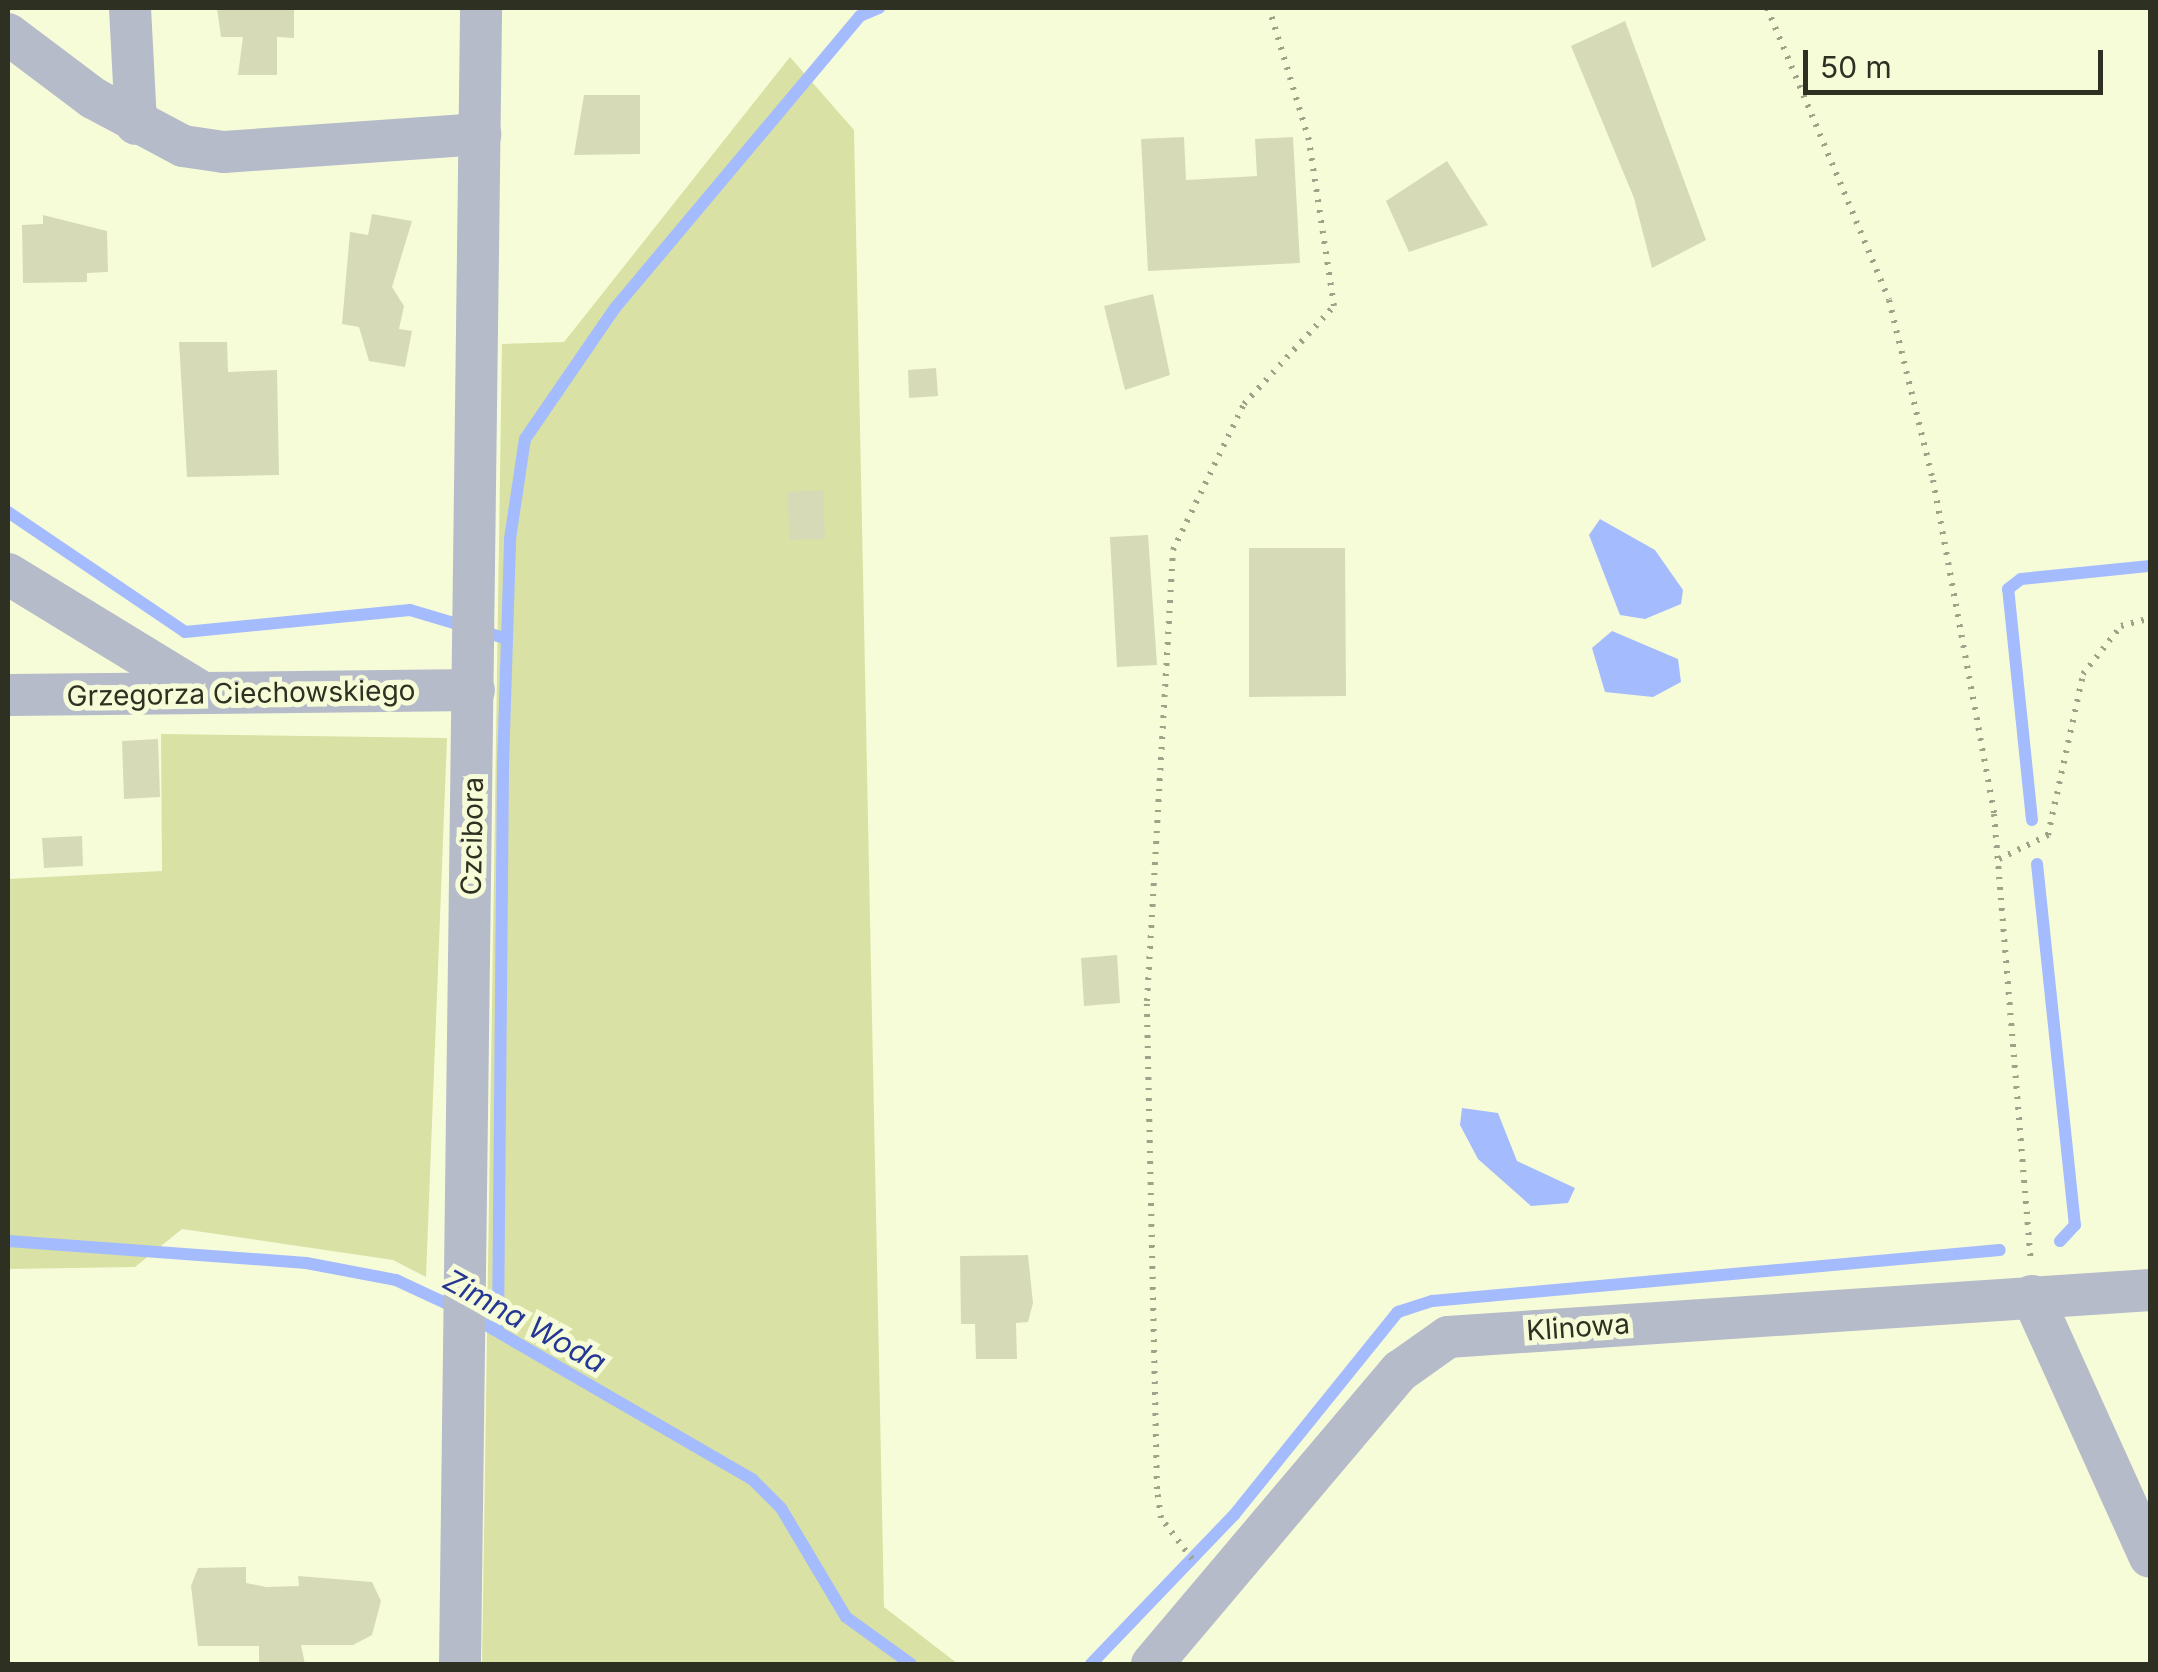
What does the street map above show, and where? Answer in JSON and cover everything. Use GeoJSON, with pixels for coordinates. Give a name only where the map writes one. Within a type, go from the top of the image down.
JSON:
{"type":"FeatureCollection","features":[{"type":"Feature","properties":{"kind":"street"},"geometry":{"type":"LineString","coordinates":[[130,8],[136,124]]}},
{"type":"Feature","properties":{"kind":"street","name":"Czcibora"},"geometry":{"type":"LineString","coordinates":[[460,1664],[481,8]]}},
{"type":"Feature","properties":{"kind":"street"},"geometry":{"type":"LineString","coordinates":[[8,34],[136,124],[183,146],[224,152],[480,134]]}},
{"type":"Feature","properties":{"kind":"street"},"geometry":{"type":"LineString","coordinates":[[8,574],[200,691]]}},
{"type":"Feature","properties":{"kind":"street","name":"Grzegorza Ciechowskiego"},"geometry":{"type":"LineString","coordinates":[[8,695],[474,690]]}},
{"type":"Feature","properties":{"kind":"street","name":"Klinowa"},"geometry":{"type":"LineString","coordinates":[[1152,1664],[1400,1372],[1448,1338],[2150,1290]]}},
{"type":"Feature","properties":{"kind":"street"},"geometry":{"type":"LineString","coordinates":[[2032,1296],[2150,1558]]}},
{"type":"Feature","properties":{"kind":"path"},"geometry":{"type":"LineString","coordinates":[[1217,1590],[1162,1518],[1158,1489],[1147,1000],[1173,550],[1244,404],[1334,306],[1309,140],[1268,8]]}},
{"type":"Feature","properties":{"kind":"path"},"geometry":{"type":"LineString","coordinates":[[1767,8],[1899,334],[1999,859],[2032,1296]]}},
{"type":"Feature","properties":{"kind":"path"},"geometry":{"type":"LineString","coordinates":[[1999,859],[2048,835],[2083,674],[2121,626],[2150,618]]}},
{"type":"Feature","properties":{"kind":"green space"},"geometry":{"type":"Polygon","coordinates":[[[790,57],[854,130],[884,1607],[958,1664],[482,1664],[502,344],[564,342],[790,57]]]}},
{"type":"Feature","properties":{"kind":"green space"},"geometry":{"type":"Polygon","coordinates":[[[161,734],[447,738],[426,1277],[393,1260],[182,1229],[135,1267],[8,1269],[8,879],[162,871],[161,734]]]}},
{"type":"Feature","properties":{"kind":"water"},"geometry":{"type":"Polygon","coordinates":[[[1600,519],[1655,550],[1683,590],[1681,604],[1645,619],[1620,615],[1589,535],[1600,519]]]}},
{"type":"Feature","properties":{"kind":"water"},"geometry":{"type":"Polygon","coordinates":[[[1612,631],[1678,659],[1681,682],[1653,697],[1605,692],[1592,648],[1612,631]]]}},
{"type":"Feature","properties":{"kind":"water"},"geometry":{"type":"Polygon","coordinates":[[[1462,1108],[1498,1113],[1517,1161],[1575,1188],[1568,1203],[1531,1206],[1478,1159],[1460,1125],[1462,1108]]]}},
{"type":"Feature","properties":{"kind":"building"},"geometry":{"type":"Polygon","coordinates":[[[217,8],[294,8],[294,38],[277,37],[277,75],[238,75],[243,37],[221,37],[217,8]]]}},
{"type":"Feature","properties":{"kind":"building"},"geometry":{"type":"Polygon","coordinates":[[[1625,21],[1706,240],[1652,268],[1634,198],[1571,46],[1625,21]]]}},
{"type":"Feature","properties":{"kind":"building"},"geometry":{"type":"Polygon","coordinates":[[[584,95],[640,95],[640,154],[574,155],[584,95]]]}},
{"type":"Feature","properties":{"kind":"building"},"geometry":{"type":"Polygon","coordinates":[[[1184,137],[1186,180],[1257,176],[1255,139],[1293,137],[1300,263],[1148,271],[1141,139],[1184,137]]]}},
{"type":"Feature","properties":{"kind":"building"},"geometry":{"type":"Polygon","coordinates":[[[1447,161],[1488,225],[1409,252],[1386,201],[1447,161]]]}},
{"type":"Feature","properties":{"kind":"building"},"geometry":{"type":"Polygon","coordinates":[[[372,214],[412,221],[392,287],[404,306],[399,329],[412,331],[405,367],[369,361],[359,327],[342,324],[350,232],[368,235],[372,214]]]}},
{"type":"Feature","properties":{"kind":"building"},"geometry":{"type":"Polygon","coordinates":[[[43,215],[107,231],[108,272],[87,273],[87,282],[23,283],[22,225],[43,224],[43,215]]]}},
{"type":"Feature","properties":{"kind":"building"},"geometry":{"type":"Polygon","coordinates":[[[1153,294],[1170,375],[1125,390],[1104,306],[1153,294]]]}},
{"type":"Feature","properties":{"kind":"building"},"geometry":{"type":"Polygon","coordinates":[[[179,342],[227,342],[228,372],[277,370],[279,475],[187,477],[179,342]]]}},
{"type":"Feature","properties":{"kind":"building"},"geometry":{"type":"Polygon","coordinates":[[[936,368],[938,396],[909,398],[908,370],[936,368]]]}},
{"type":"Feature","properties":{"kind":"building"},"geometry":{"type":"Polygon","coordinates":[[[823,490],[825,539],[790,540],[787,492],[823,490]]]}},
{"type":"Feature","properties":{"kind":"building"},"geometry":{"type":"Polygon","coordinates":[[[1148,535],[1157,665],[1117,667],[1110,537],[1148,535]]]}},
{"type":"Feature","properties":{"kind":"building"},"geometry":{"type":"Polygon","coordinates":[[[1249,548],[1345,548],[1346,696],[1249,697],[1249,548]]]}},
{"type":"Feature","properties":{"kind":"building"},"geometry":{"type":"Polygon","coordinates":[[[158,739],[160,797],[124,799],[122,741],[158,739]]]}},
{"type":"Feature","properties":{"kind":"building"},"geometry":{"type":"Polygon","coordinates":[[[82,836],[83,866],[44,868],[42,838],[82,836]]]}},
{"type":"Feature","properties":{"kind":"building"},"geometry":{"type":"Polygon","coordinates":[[[1117,955],[1120,1003],[1084,1006],[1081,958],[1117,955]]]}},
{"type":"Feature","properties":{"kind":"building"},"geometry":{"type":"Polygon","coordinates":[[[1028,1255],[1033,1303],[1028,1322],[1016,1323],[1017,1359],[976,1359],[975,1324],[961,1324],[960,1256],[1028,1255]]]}},
{"type":"Feature","properties":{"kind":"building"},"geometry":{"type":"Polygon","coordinates":[[[246,1567],[246,1583],[266,1587],[299,1586],[298,1576],[372,1582],[381,1601],[372,1635],[353,1645],[301,1645],[305,1664],[259,1664],[259,1646],[198,1646],[191,1586],[198,1568],[246,1567]]]}},
{"type":"Feature","properties":{"kind":"waterway"},"geometry":{"type":"LineString","coordinates":[[498,1331],[503,766],[510,539],[525,439],[615,308],[860,16],[879,8]]}},
{"type":"Feature","properties":{"kind":"waterway"},"geometry":{"type":"LineString","coordinates":[[8,512],[185,632],[410,610],[507,639]]}},
{"type":"Feature","properties":{"kind":"waterway"},"geometry":{"type":"LineString","coordinates":[[2032,820],[2008,589],[2021,579],[2150,566]]}},
{"type":"Feature","properties":{"kind":"waterway"},"geometry":{"type":"LineString","coordinates":[[2037,864],[2075,1225],[2060,1241]]}},
{"type":"Feature","properties":{"kind":"waterway","name":"Zimna Woda"},"geometry":{"type":"LineString","coordinates":[[8,1241],[306,1263],[396,1280],[456,1308]]}},
{"type":"Feature","properties":{"kind":"waterway"},"geometry":{"type":"LineString","coordinates":[[1091,1664],[1234,1515],[1398,1312],[1432,1301],[2000,1250]]}},
{"type":"Feature","properties":{"kind":"waterway","name":"Zimna Woda"},"geometry":{"type":"LineString","coordinates":[[474,1318],[752,1479],[781,1508],[846,1617],[911,1664]]}}]}
